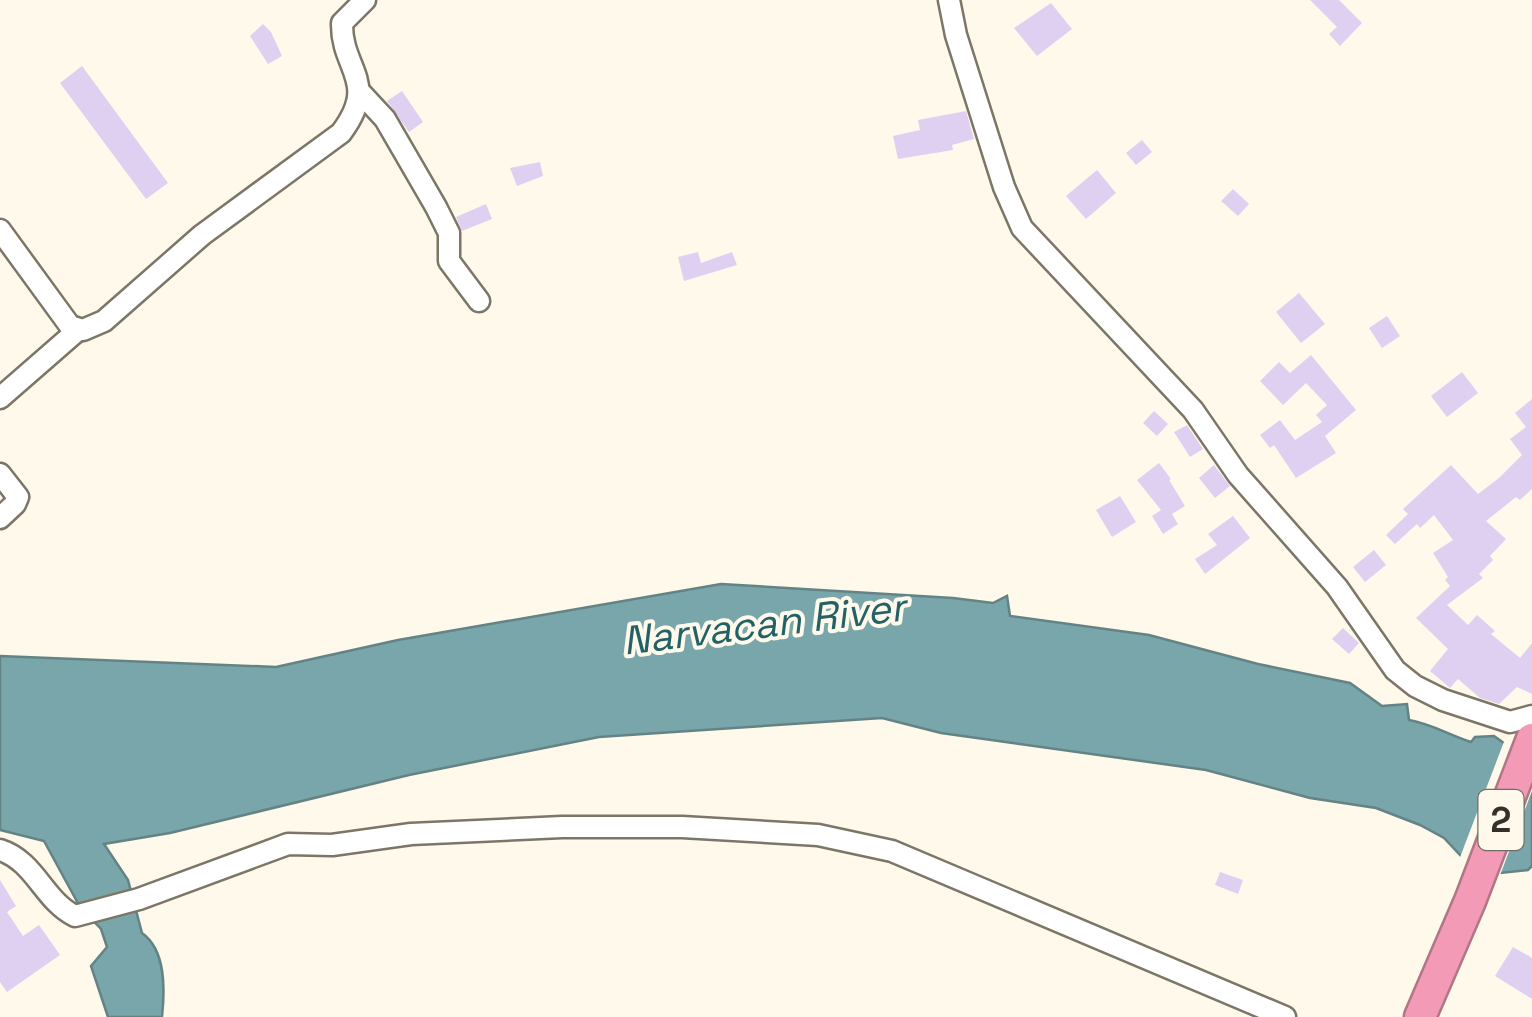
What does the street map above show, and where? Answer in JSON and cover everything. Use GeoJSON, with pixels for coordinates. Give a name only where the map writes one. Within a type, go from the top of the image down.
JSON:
{"type":"FeatureCollection","features":[{"type":"Feature","properties":{"kind":"highway","name":"2"},"geometry":{"type":"LineString","coordinates":[[1420,1017],[1470,901],[1532,739]]}},
{"type":"Feature","properties":{"kind":"street"},"geometry":{"type":"LineString","coordinates":[[365,0],[344,20],[341,30],[360,91],[385,118],[436,206],[449,232],[449,261],[479,301]]}},
{"type":"Feature","properties":{"kind":"street"},"geometry":{"type":"LineString","coordinates":[[949,0],[956,35],[1004,187],[1022,228],[1192,410],[1238,475],[1337,587],[1395,670],[1443,700],[1510,722],[1532,716]]}},
{"type":"Feature","properties":{"kind":"street"},"geometry":{"type":"LineString","coordinates":[[0,398],[78,330],[104,321],[202,236],[342,133],[354,114],[360,91]]}},
{"type":"Feature","properties":{"kind":"street"},"geometry":{"type":"LineString","coordinates":[[0,230],[70,326],[78,330]]}},
{"type":"Feature","properties":{"kind":"street"},"geometry":{"type":"LineString","coordinates":[[0,474],[18,497],[16,504],[0,518]]}},
{"type":"Feature","properties":{"kind":"street"},"geometry":{"type":"LineString","coordinates":[[0,850],[22,862],[64,911],[84,916],[288,844],[332,845],[411,834],[562,827],[682,827],[818,835],[892,852],[1285,1017]]}},
{"type":"Feature","properties":{"kind":"water","name":"Narvacan River"},"geometry":{"type":"Polygon","coordinates":[[[721,584],[993,603],[1007,596],[1010,616],[1149,635],[1350,683],[1382,706],[1407,704],[1409,720],[1471,742],[1475,737],[1494,736],[1532,763],[1532,866],[1528,870],[1500,873],[1461,856],[1444,838],[1420,825],[1376,808],[1310,798],[1206,770],[941,733],[882,718],[599,737],[409,775],[170,833],[104,844],[128,880],[142,933],[160,960],[163,983],[162,1017],[108,1017],[91,966],[107,947],[101,929],[80,907],[44,841],[0,830],[0,656],[276,667],[398,640],[721,584]]]}},
{"type":"Feature","properties":{"kind":"pier"},"geometry":{"type":"Polygon","coordinates":[[[1505,739],[1532,758],[1532,791],[1499,878],[1459,860],[1505,739]]]}},
{"type":"Feature","properties":{"kind":"building"},"geometry":{"type":"Polygon","coordinates":[[[1310,0],[1339,0],[1362,23],[1340,46],[1329,34],[1337,27],[1310,0]]]}},
{"type":"Feature","properties":{"kind":"building"},"geometry":{"type":"Polygon","coordinates":[[[1051,3],[1072,29],[1037,56],[1014,28],[1051,3]]]}},
{"type":"Feature","properties":{"kind":"building"},"geometry":{"type":"Polygon","coordinates":[[[263,24],[282,56],[268,64],[250,36],[263,24]]]}},
{"type":"Feature","properties":{"kind":"building"},"geometry":{"type":"Polygon","coordinates":[[[82,66],[168,183],[146,199],[60,83],[82,66]]]}},
{"type":"Feature","properties":{"kind":"building"},"geometry":{"type":"Polygon","coordinates":[[[402,91],[423,122],[409,132],[387,101],[402,91]]]}},
{"type":"Feature","properties":{"kind":"building"},"geometry":{"type":"Polygon","coordinates":[[[966,111],[974,139],[952,145],[953,150],[898,159],[893,136],[920,130],[918,120],[966,111]]]}},
{"type":"Feature","properties":{"kind":"building"},"geometry":{"type":"Polygon","coordinates":[[[1142,140],[1152,152],[1136,165],[1126,153],[1142,140]]]}},
{"type":"Feature","properties":{"kind":"building"},"geometry":{"type":"Polygon","coordinates":[[[540,162],[543,176],[517,186],[510,168],[540,162]]]}},
{"type":"Feature","properties":{"kind":"building"},"geometry":{"type":"Polygon","coordinates":[[[1097,170],[1116,193],[1086,219],[1066,196],[1097,170]]]}},
{"type":"Feature","properties":{"kind":"building"},"geometry":{"type":"Polygon","coordinates":[[[1233,189],[1249,204],[1238,216],[1221,201],[1233,189]]]}},
{"type":"Feature","properties":{"kind":"building"},"geometry":{"type":"Polygon","coordinates":[[[486,204],[492,219],[462,231],[456,217],[486,204]]]}},
{"type":"Feature","properties":{"kind":"building"},"geometry":{"type":"Polygon","coordinates":[[[698,252],[701,263],[732,252],[737,265],[684,281],[678,257],[698,252]]]}},
{"type":"Feature","properties":{"kind":"building"},"geometry":{"type":"Polygon","coordinates":[[[1299,293],[1325,324],[1301,343],[1276,312],[1299,293]]]}},
{"type":"Feature","properties":{"kind":"building"},"geometry":{"type":"Polygon","coordinates":[[[1387,316],[1400,336],[1382,348],[1369,328],[1387,316]]]}},
{"type":"Feature","properties":{"kind":"building"},"geometry":{"type":"Polygon","coordinates":[[[1311,355],[1356,410],[1325,436],[1336,453],[1296,478],[1274,445],[1270,448],[1260,435],[1280,420],[1295,440],[1322,422],[1316,415],[1327,405],[1306,383],[1283,405],[1260,381],[1279,362],[1290,373],[1311,355]]]}},
{"type":"Feature","properties":{"kind":"building"},"geometry":{"type":"Polygon","coordinates":[[[1462,372],[1478,393],[1447,417],[1431,396],[1462,372]]]}},
{"type":"Feature","properties":{"kind":"building"},"geometry":{"type":"Polygon","coordinates":[[[1532,399],[1532,489],[1486,521],[1506,539],[1479,574],[1483,578],[1447,605],[1468,625],[1477,615],[1495,631],[1491,634],[1520,658],[1532,643],[1532,694],[1517,687],[1499,704],[1480,698],[1458,679],[1450,688],[1430,671],[1448,649],[1416,618],[1450,586],[1433,553],[1453,540],[1434,515],[1395,544],[1386,535],[1408,514],[1403,509],[1451,465],[1478,494],[1499,478],[1522,455],[1510,439],[1526,427],[1515,413],[1532,399]]]}},
{"type":"Feature","properties":{"kind":"building"},"geometry":{"type":"Polygon","coordinates":[[[1154,411],[1168,424],[1157,436],[1143,423],[1154,411]]]}},
{"type":"Feature","properties":{"kind":"building"},"geometry":{"type":"Polygon","coordinates":[[[1187,425],[1203,449],[1190,457],[1174,432],[1187,425]]]}},
{"type":"Feature","properties":{"kind":"building"},"geometry":{"type":"Polygon","coordinates":[[[1159,463],[1185,506],[1172,514],[1178,524],[1163,534],[1152,516],[1161,510],[1137,480],[1159,463]]]}},
{"type":"Feature","properties":{"kind":"building"},"geometry":{"type":"Polygon","coordinates":[[[1214,465],[1230,486],[1215,498],[1199,478],[1214,465]]]}},
{"type":"Feature","properties":{"kind":"building"},"geometry":{"type":"Polygon","coordinates":[[[1120,496],[1136,522],[1112,537],[1096,510],[1120,496]]]}},
{"type":"Feature","properties":{"kind":"building"},"geometry":{"type":"Polygon","coordinates":[[[1233,516],[1250,538],[1205,574],[1195,559],[1217,545],[1208,534],[1233,516]]]}},
{"type":"Feature","properties":{"kind":"building"},"geometry":{"type":"Polygon","coordinates":[[[1374,550],[1386,565],[1365,582],[1353,567],[1374,550]]]}},
{"type":"Feature","properties":{"kind":"building"},"geometry":{"type":"Polygon","coordinates":[[[1343,628],[1359,643],[1349,654],[1332,639],[1343,628]]]}},
{"type":"Feature","properties":{"kind":"building"},"geometry":{"type":"Polygon","coordinates":[[[1220,872],[1243,880],[1238,894],[1215,885],[1220,872]]]}},
{"type":"Feature","properties":{"kind":"building"},"geometry":{"type":"Polygon","coordinates":[[[0,880],[16,906],[7,912],[23,936],[39,925],[60,955],[7,992],[0,982],[0,880]]]}},
{"type":"Feature","properties":{"kind":"building"},"geometry":{"type":"Polygon","coordinates":[[[1513,947],[1532,958],[1532,999],[1495,976],[1513,947]]]}}]}
